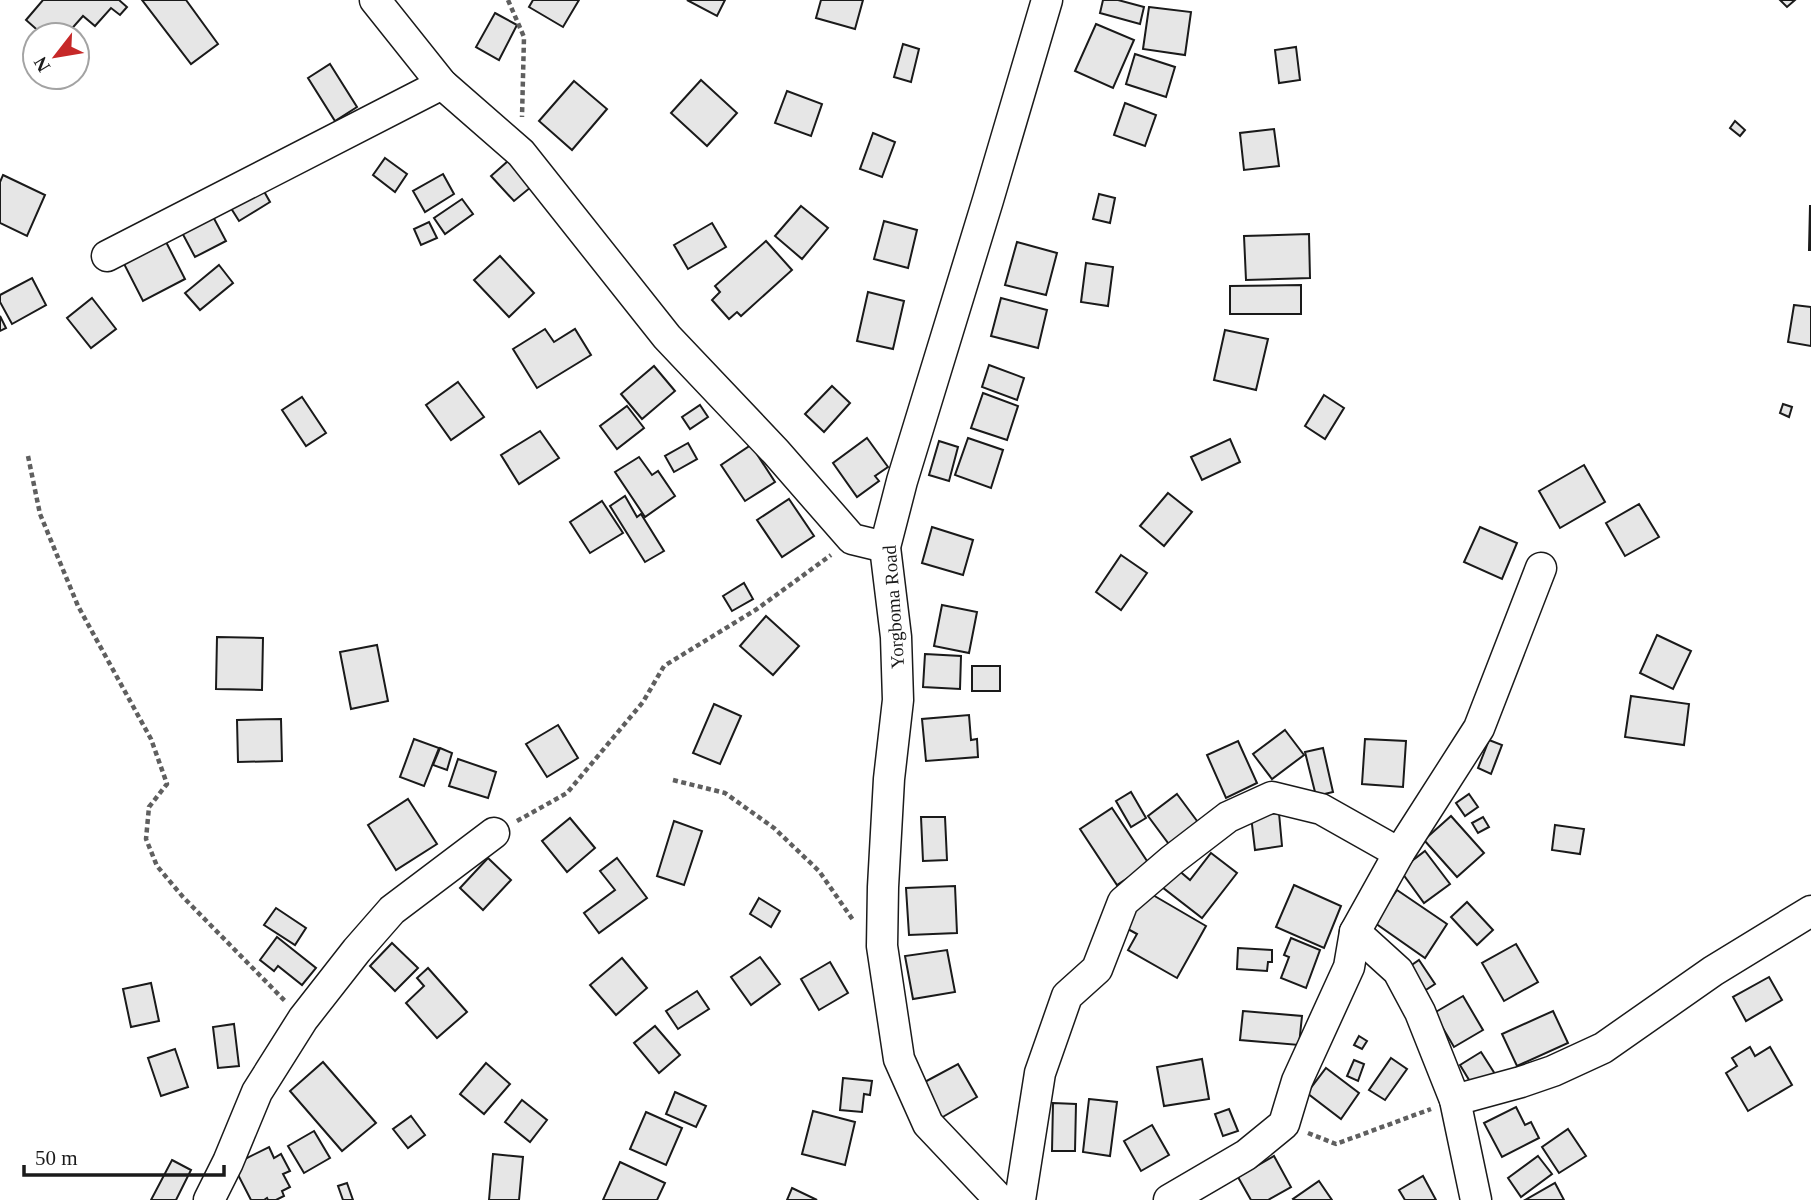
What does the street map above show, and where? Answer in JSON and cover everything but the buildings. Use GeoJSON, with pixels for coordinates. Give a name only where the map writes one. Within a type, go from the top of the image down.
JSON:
{"type":"FeatureCollection","features":[{"type":"Feature","properties":{"kind":"street"},"geometry":{"type":"LineString","coordinates":[[374,0],[442,84],[521,153],[667,337],[776,452],[852,539],[885,547]]}},
{"type":"Feature","properties":{"kind":"street","name":"Yorgboma Road"},"geometry":{"type":"LineString","coordinates":[[1000,1200],[928,1124],[899,1059],[882,946],[889,779],[898,700],[896,637],[885,547],[902,481],[1047,0]]}},
{"type":"Feature","properties":{"kind":"street"},"geometry":{"type":"LineString","coordinates":[[107,256],[442,84]]}},
{"type":"Feature","properties":{"kind":"street"},"geometry":{"type":"LineString","coordinates":[[1169,1200],[1246,1156],[1284,1124],[1297,1081],[1349,967],[1355,932],[1399,853],[1479,728],[1541,568]]}},
{"type":"Feature","properties":{"kind":"street"},"geometry":{"type":"LineString","coordinates":[[1020,1200],[1040,1073],[1067,996],[1097,969],[1124,902],[1228,817],[1272,797],[1321,809],[1399,853]]}},
{"type":"Feature","properties":{"kind":"street"},"geometry":{"type":"LineString","coordinates":[[209,1200],[257,1092],[303,1019],[392,910],[494,833]]}},
{"type":"Feature","properties":{"kind":"street"},"geometry":{"type":"LineString","coordinates":[[1455,1100],[1553,1071],[1603,1048],[1713,971],[1811,911]]}},
{"type":"Feature","properties":{"kind":"street"},"geometry":{"type":"LineString","coordinates":[[1355,932],[1398,971],[1420,1012],[1455,1100],[1476,1200]]}},
{"type":"Feature","properties":{"kind":"path"},"geometry":{"type":"LineString","coordinates":[[508,0],[524,37],[521,153]]}},
{"type":"Feature","properties":{"kind":"path"},"geometry":{"type":"LineString","coordinates":[[28,456],[40,514],[78,606],[151,739],[167,785],[149,807],[146,839],[158,866],[183,897],[303,1019]]}},
{"type":"Feature","properties":{"kind":"path"},"geometry":{"type":"LineString","coordinates":[[494,833],[567,793],[643,702],[664,666],[757,609],[852,539]]}},
{"type":"Feature","properties":{"kind":"path"},"geometry":{"type":"LineString","coordinates":[[673,780],[725,793],[774,828],[819,871],[860,929],[882,946]]}},
{"type":"Feature","properties":{"kind":"path"},"geometry":{"type":"LineString","coordinates":[[1284,1124],[1336,1144],[1455,1100]]}}]}
